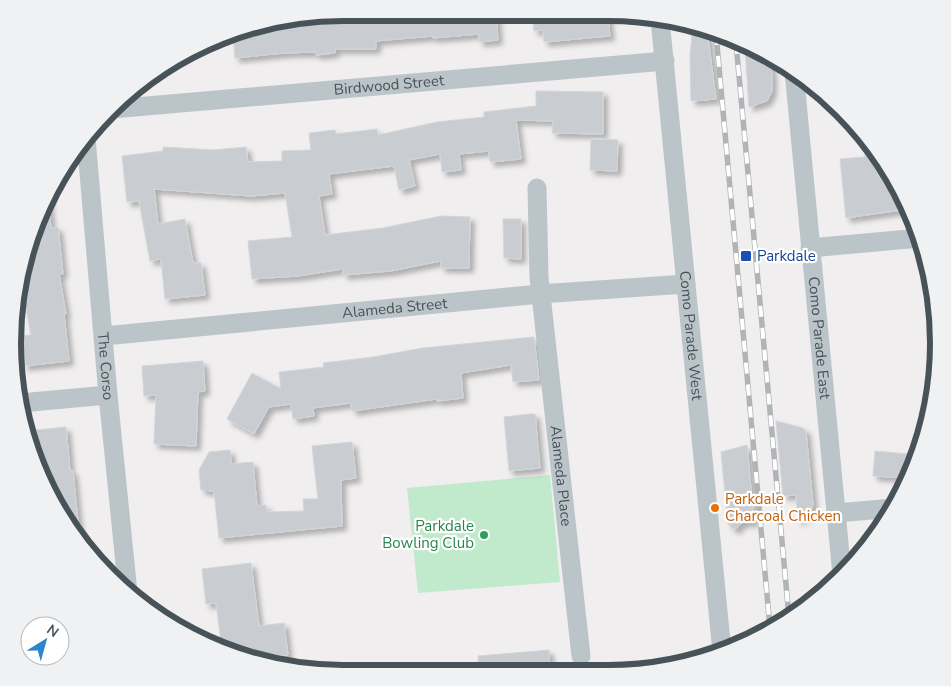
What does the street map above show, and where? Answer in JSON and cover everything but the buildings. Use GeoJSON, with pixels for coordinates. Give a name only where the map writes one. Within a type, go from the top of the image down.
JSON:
{"type":"FeatureCollection","features":[{"type":"Feature","properties":{"kind":"street","name":"Como Parade West"},"geometry":{"type":"LineString","coordinates":[[661,26],[721,644]]}},
{"type":"Feature","properties":{"kind":"street","name":"Birdwood Street"},"geometry":{"type":"LineString","coordinates":[[123,108],[665,61]]}},
{"type":"Feature","properties":{"kind":"street","name":"Como Parade East"},"geometry":{"type":"LineString","coordinates":[[795,81],[841,565]]}},
{"type":"Feature","properties":{"kind":"street","name":"The Corso"},"geometry":{"type":"LineString","coordinates":[[87,148],[108,395],[127,581]]}},
{"type":"Feature","properties":{"kind":"street","name":"Alameda Place"},"geometry":{"type":"LineString","coordinates":[[537,188],[540,294],[581,656]]}},
{"type":"Feature","properties":{"kind":"street"},"geometry":{"type":"LineString","coordinates":[[810,248],[912,239]]}},
{"type":"Feature","properties":{"kind":"street","name":"Alameda Street"},"geometry":{"type":"LineString","coordinates":[[104,336],[540,294],[686,284]]}},
{"type":"Feature","properties":{"kind":"street"},"geometry":{"type":"LineString","coordinates":[[26,402],[108,395]]}},
{"type":"Feature","properties":{"kind":"street"},"geometry":{"type":"LineString","coordinates":[[836,513],[884,509]]}},
{"type":"Feature","properties":{"kind":"green space","name":"Parkdale Bowling Club"},"geometry":{"type":"Polygon","coordinates":[[[550,475],[560,582],[418,593],[407,488],[550,475]]]}},
{"type":"Feature","properties":{"kind":"railway"},"geometry":{"type":"LineString","coordinates":[[717,40],[769,622]]}},
{"type":"Feature","properties":{"kind":"railway"},"geometry":{"type":"LineString","coordinates":[[736,48],[788,610]]}},
{"type":"Feature","properties":{"kind":"place","name":"Parkdale"},"geometry":{"type":"Point","coordinates":[746,256]}},
{"type":"Feature","properties":{"kind":"place","name":"Parkdale Charcoal Chicken"},"geometry":{"type":"Point","coordinates":[715,508]}},
{"type":"Feature","properties":{"kind":"place","name":"Parkdale Bowling Club"},"geometry":{"type":"Point","coordinates":[484,535]}}]}
